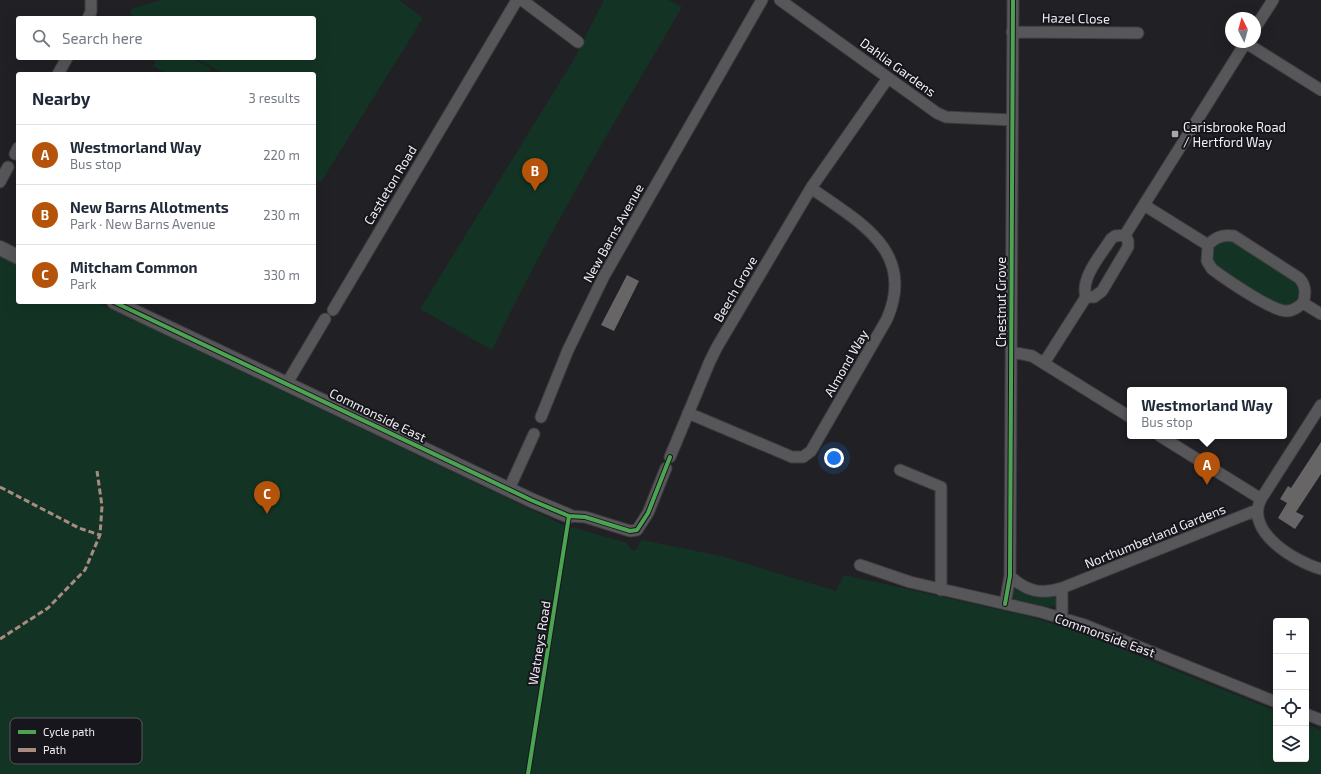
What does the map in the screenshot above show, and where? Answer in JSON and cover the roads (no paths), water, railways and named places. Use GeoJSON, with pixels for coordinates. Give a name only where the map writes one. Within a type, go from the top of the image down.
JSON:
{"type":"FeatureCollection","features":[{"type":"Feature","properties":{"kind":"street"},"geometry":{"type":"LineString","coordinates":[[89,16],[91,12],[91,0]]}},
{"type":"Feature","properties":{"kind":"street","name":"Castleton Road"},"geometry":{"type":"LineString","coordinates":[[333,310],[517,0]]}},
{"type":"Feature","properties":{"kind":"street"},"geometry":{"type":"LineString","coordinates":[[522,0],[578,42]]}},
{"type":"Feature","properties":{"kind":"street","name":"New Barns Avenue"},"geometry":{"type":"LineString","coordinates":[[541,417],[568,350],[604,276],[762,0]]}},
{"type":"Feature","properties":{"kind":"street","name":"Dahlia Gardens"},"geometry":{"type":"LineString","coordinates":[[780,0],[937,113],[946,117],[1012,120]]}},
{"type":"Feature","properties":{"kind":"street","name":"Chestnut Grove"},"geometry":{"type":"LineString","coordinates":[[1004,604],[1010,576],[1013,0]]}},
{"type":"Feature","properties":{"kind":"street"},"geometry":{"type":"LineString","coordinates":[[1261,19],[1273,0]]}},
{"type":"Feature","properties":{"kind":"street","name":"Hazel Close"},"geometry":{"type":"LineString","coordinates":[[1012,32],[1138,33]]}},
{"type":"Feature","properties":{"kind":"street"},"geometry":{"type":"LineString","coordinates":[[1125,235],[1242,48]]}},
{"type":"Feature","properties":{"kind":"street"},"geometry":{"type":"LineString","coordinates":[[1255,48],[1321,90]]}},
{"type":"Feature","properties":{"kind":"street"},"geometry":{"type":"LineString","coordinates":[[59,72],[66,60]]}},
{"type":"Feature","properties":{"kind":"street","name":"Beech Grove"},"geometry":{"type":"LineString","coordinates":[[670,457],[710,361],[811,188],[888,78]]}},
{"type":"Feature","properties":{"kind":"street"},"geometry":{"type":"LineString","coordinates":[[0,182],[8,167]]}},
{"type":"Feature","properties":{"kind":"street","name":"Almond Way"},"geometry":{"type":"LineString","coordinates":[[688,414],[792,456],[803,457],[811,451],[887,319],[893,302],[894,284],[892,265],[884,248],[877,237],[862,223],[811,188]]}},
{"type":"Feature","properties":{"kind":"street"},"geometry":{"type":"LineString","coordinates":[[1144,205],[1208,245]]}},
{"type":"Feature","properties":{"kind":"street"},"geometry":{"type":"LineString","coordinates":[[1086,298],[1084,292],[1087,278],[1111,239],[1120,234],[1125,235]]}},
{"type":"Feature","properties":{"kind":"street"},"geometry":{"type":"LineString","coordinates":[[1086,298],[1094,297],[1102,291],[1128,247],[1128,241],[1125,235]]}},
{"type":"Feature","properties":{"kind":"street"},"geometry":{"type":"LineString","coordinates":[[1222,235],[1234,236],[1299,278],[1304,288],[1305,297],[1303,303],[1293,310],[1286,311],[1274,309],[1212,269],[1207,261],[1208,245],[1212,240],[1222,235]]}},
{"type":"Feature","properties":{"kind":"street"},"geometry":{"type":"LineString","coordinates":[[0,248],[16,256]]}},
{"type":"Feature","properties":{"kind":"street"},"geometry":{"type":"LineString","coordinates":[[1044,363],[1086,298]]}},
{"type":"Feature","properties":{"kind":"street"},"geometry":{"type":"LineString","coordinates":[[1303,303],[1321,314]]}},
{"type":"Feature","properties":{"kind":"street","name":"Commonside East"},"geometry":{"type":"LineString","coordinates":[[118,304],[569,516],[585,517],[630,531],[638,530],[648,513],[666,468]]}},
{"type":"Feature","properties":{"kind":"street"},"geometry":{"type":"LineString","coordinates":[[287,383],[325,319]]}},
{"type":"Feature","properties":{"kind":"street"},"geometry":{"type":"LineString","coordinates":[[1011,352],[1027,354],[1044,363],[1127,415]]}},
{"type":"Feature","properties":{"kind":"street"},"geometry":{"type":"LineString","coordinates":[[1321,404],[1261,499],[1257,510],[1259,522],[1276,546],[1295,559],[1321,569]]}},
{"type":"Feature","properties":{"kind":"street"},"geometry":{"type":"LineString","coordinates":[[509,489],[534,434]]}},
{"type":"Feature","properties":{"kind":"street"},"geometry":{"type":"LineString","coordinates":[[1165,439],[1261,499]]}},
{"type":"Feature","properties":{"kind":"street"},"geometry":{"type":"LineString","coordinates":[[900,470],[941,487],[941,590]]}},
{"type":"Feature","properties":{"kind":"street","name":"Northumberland Gardens"},"geometry":{"type":"LineString","coordinates":[[1010,576],[1029,590],[1041,592],[1062,588],[1257,510]]}},
{"type":"Feature","properties":{"kind":"street","name":"Commonside East"},"geometry":{"type":"LineString","coordinates":[[860,565],[941,590],[1062,618],[1093,628],[1273,701]]}},
{"type":"Feature","properties":{"kind":"street"},"geometry":{"type":"LineString","coordinates":[[1062,588],[1062,618]]}},
{"type":"Feature","properties":{"kind":"street"},"geometry":{"type":"LineString","coordinates":[[1309,715],[1321,720]]}},
{"type":"Feature","properties":{"kind":"place","name":"Carisbrooke Road / Hertford Way"},"geometry":{"type":"Point","coordinates":[1175,134]}},
{"type":"Feature","properties":{"kind":"place","name":"New Barns Allotments"},"geometry":{"type":"Point","coordinates":[535,191]}},
{"type":"Feature","properties":{"kind":"place","name":"Westmorland Way"},"geometry":{"type":"Point","coordinates":[1207,485]}},
{"type":"Feature","properties":{"kind":"place","name":"Mitcham Common"},"geometry":{"type":"Point","coordinates":[267,514]}}]}
